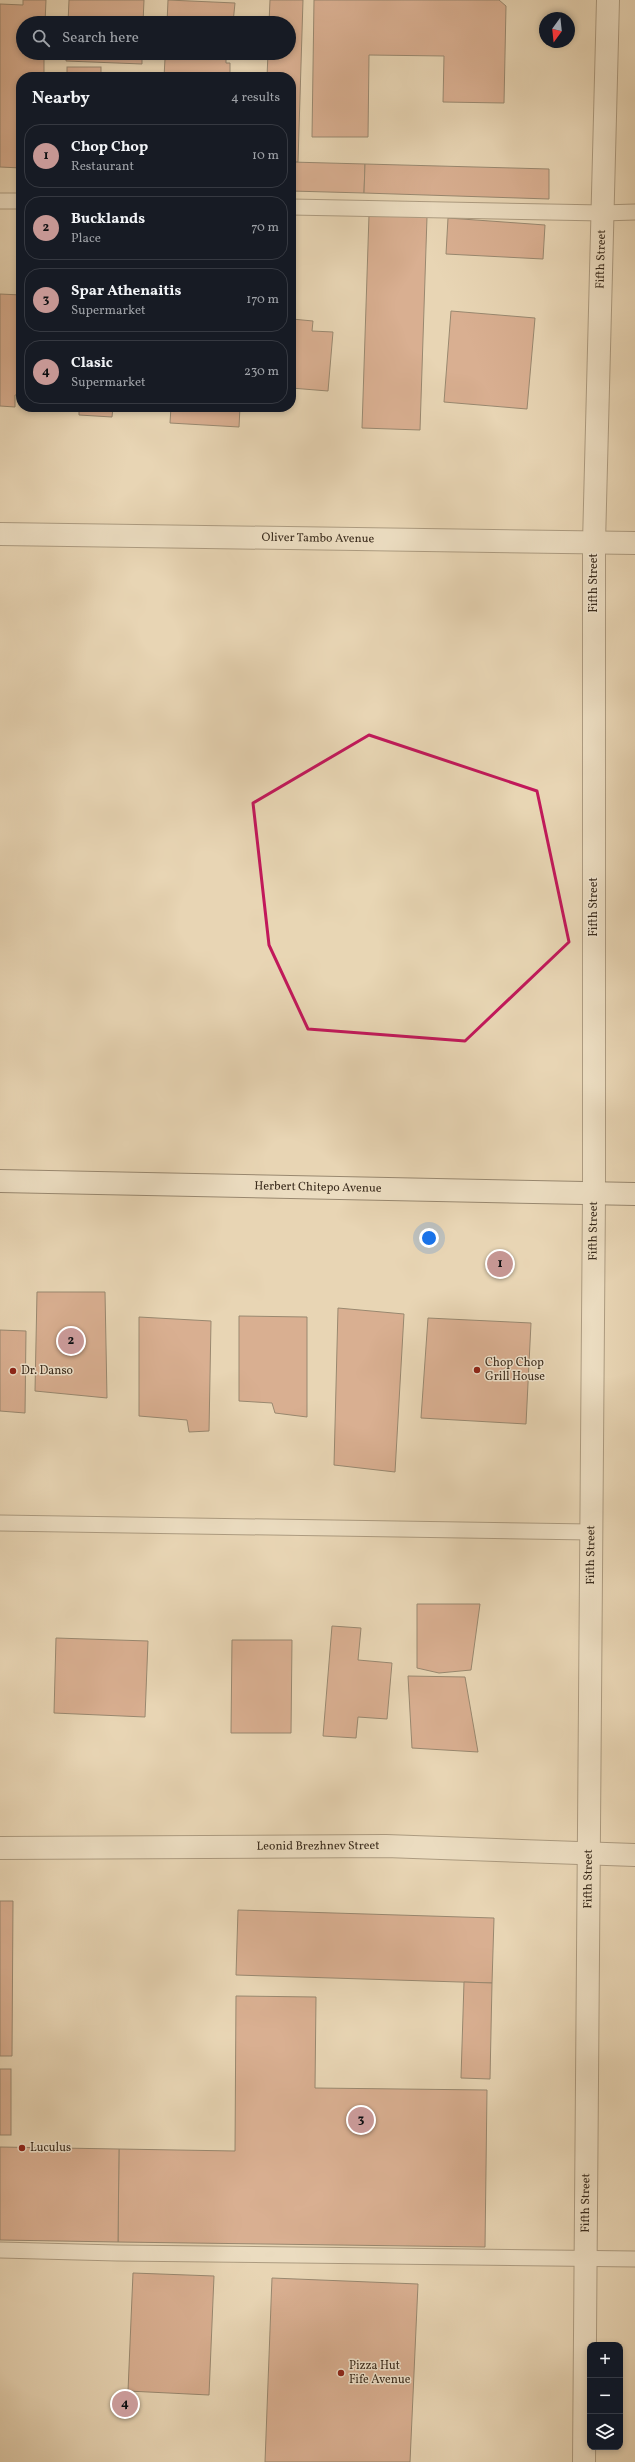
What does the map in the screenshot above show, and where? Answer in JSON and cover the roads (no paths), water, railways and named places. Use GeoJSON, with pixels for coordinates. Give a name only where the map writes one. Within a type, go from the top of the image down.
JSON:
{"type":"FeatureCollection","features":[{"type":"Feature","properties":{"kind":"street","name":"Fifth Street"},"geometry":{"type":"LineString","coordinates":[[584,2462],[590,1854],[594,1194],[594,543],[608,0]]}},
{"type":"Feature","properties":{"kind":"street","name":"Oliver Tambo Avenue"},"geometry":{"type":"LineString","coordinates":[[0,534],[635,543]]}},
{"type":"Feature","properties":{"kind":"street","name":"Herbert Chitepo Avenue"},"geometry":{"type":"LineString","coordinates":[[0,1181],[133,1182],[635,1194]]}},
{"type":"Feature","properties":{"kind":"street","name":"Leonid Brezhnev Street"},"geometry":{"type":"LineString","coordinates":[[0,1848],[386,1846],[635,1855]]}},
{"type":"Feature","properties":{"kind":"lane"},"geometry":{"type":"LineString","coordinates":[[0,201],[16,201]]}},
{"type":"Feature","properties":{"kind":"lane"},"geometry":{"type":"LineString","coordinates":[[296,207],[603,214],[635,212]]}},
{"type":"Feature","properties":{"kind":"lane"},"geometry":{"type":"LineString","coordinates":[[0,1523],[591,1532]]}},
{"type":"Feature","properties":{"kind":"lane"},"geometry":{"type":"LineString","coordinates":[[0,2250],[117,2254],[635,2259]]}},
{"type":"Feature","properties":{"kind":"place","name":"Chop Chop"},"geometry":{"type":"Point","coordinates":[500,1264]}},
{"type":"Feature","properties":{"kind":"place","name":"Bucklands"},"geometry":{"type":"Point","coordinates":[71,1341]}},
{"type":"Feature","properties":{"kind":"place","name":"Chop Chop Grill House"},"geometry":{"type":"Point","coordinates":[477,1370]}},
{"type":"Feature","properties":{"kind":"place","name":"Dr. Danso"},"geometry":{"type":"Point","coordinates":[13,1371]}},
{"type":"Feature","properties":{"kind":"place","name":"Spar Athenaitis"},"geometry":{"type":"Point","coordinates":[361,2120]}},
{"type":"Feature","properties":{"kind":"place","name":"Luculus"},"geometry":{"type":"Point","coordinates":[22,2148]}},
{"type":"Feature","properties":{"kind":"place","name":"Pizza Hut Fife Avenue"},"geometry":{"type":"Point","coordinates":[341,2373]}},
{"type":"Feature","properties":{"kind":"place","name":"Clasic"},"geometry":{"type":"Point","coordinates":[125,2404]}}]}
